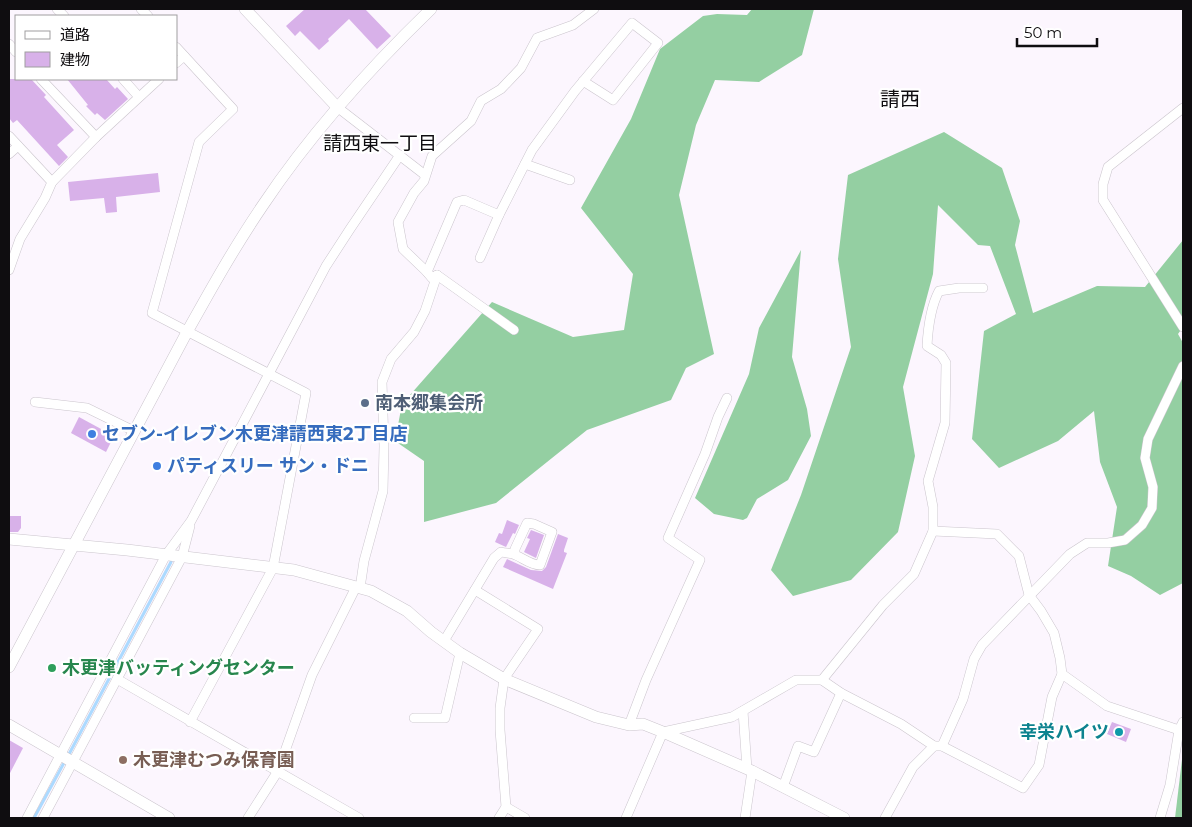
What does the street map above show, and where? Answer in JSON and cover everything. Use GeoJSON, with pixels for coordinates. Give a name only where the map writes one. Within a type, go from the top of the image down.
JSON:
{"type":"FeatureCollection","features":[{"type":"Feature","properties":{"kind":"street"},"geometry":{"type":"LineString","coordinates":[[245,9],[337,108],[425,175]]}},
{"type":"Feature","properties":{"kind":"street"},"geometry":{"type":"LineString","coordinates":[[9,667],[186,332],[263,205],[294,161],[337,108],[387,51],[431,9]]}},
{"type":"Feature","properties":{"kind":"street"},"geometry":{"type":"LineString","coordinates":[[437,275],[432,278],[403,249],[398,222],[414,193],[424,182],[432,156],[471,121],[481,101],[501,89],[522,68],[537,38],[572,25],[594,9]]}},
{"type":"Feature","properties":{"kind":"street"},"geometry":{"type":"LineString","coordinates":[[480,258],[499,215],[532,150],[583,81],[632,23],[658,43],[613,100],[583,81]]}},
{"type":"Feature","properties":{"kind":"street"},"geometry":{"type":"LineString","coordinates":[[178,49],[233,109],[199,142],[152,313],[306,393],[273,568],[190,722]]}},
{"type":"Feature","properties":{"kind":"street"},"geometry":{"type":"LineString","coordinates":[[178,61],[184,56]]}},
{"type":"Feature","properties":{"kind":"street"},"geometry":{"type":"LineString","coordinates":[[42,80],[96,137]]}},
{"type":"Feature","properties":{"kind":"street"},"geometry":{"type":"LineString","coordinates":[[124,80],[140,96]]}},
{"type":"Feature","properties":{"kind":"street"},"geometry":{"type":"LineString","coordinates":[[9,270],[20,239],[45,198],[52,182],[96,137],[158,80]]}},
{"type":"Feature","properties":{"kind":"street"},"geometry":{"type":"LineString","coordinates":[[1183,108],[1108,167],[1103,184],[1103,200],[1183,327]]}},
{"type":"Feature","properties":{"kind":"street"},"geometry":{"type":"LineString","coordinates":[[9,136],[52,182]]}},
{"type":"Feature","properties":{"kind":"street"},"geometry":{"type":"LineString","coordinates":[[9,154],[18,146]]}},
{"type":"Feature","properties":{"kind":"street"},"geometry":{"type":"LineString","coordinates":[[43,818],[67,759],[166,555],[191,521],[326,266],[400,155]]}},
{"type":"Feature","properties":{"kind":"street"},"geometry":{"type":"LineString","coordinates":[[525,164],[570,180]]}},
{"type":"Feature","properties":{"kind":"street"},"geometry":{"type":"LineString","coordinates":[[427,272],[457,202],[464,200],[499,215]]}},
{"type":"Feature","properties":{"kind":"street"},"geometry":{"type":"LineString","coordinates":[[437,275],[514,330]]}},
{"type":"Feature","properties":{"kind":"street"},"geometry":{"type":"LineString","coordinates":[[248,818],[278,771],[312,675],[358,588],[383,491],[382,382],[391,359],[414,332],[437,275]]}},
{"type":"Feature","properties":{"kind":"street"},"geometry":{"type":"LineString","coordinates":[[822,680],[883,605],[914,574],[933,531],[933,507],[928,482],[945,423],[946,363],[942,355],[927,346],[929,323],[939,291],[959,288],[983,288]]}},
{"type":"Feature","properties":{"kind":"street"},"geometry":{"type":"LineString","coordinates":[[885,818],[913,767],[938,746],[963,699],[974,659],[982,645],[1070,554],[1087,543],[1108,544],[1126,540],[1142,526],[1152,508],[1153,487],[1145,458],[1148,439],[1182,371]]}},
{"type":"Feature","properties":{"kind":"street"},"geometry":{"type":"LineString","coordinates":[[629,725],[646,680],[700,560],[668,538],[727,398]]}},
{"type":"Feature","properties":{"kind":"street"},"geometry":{"type":"LineString","coordinates":[[35,402],[87,408],[134,431]]}},
{"type":"Feature","properties":{"kind":"street"},"geometry":{"type":"LineString","coordinates":[[27,818],[67,759],[117,679],[182,557],[191,521]]}},
{"type":"Feature","properties":{"kind":"street"},"geometry":{"type":"LineString","coordinates":[[444,641],[494,558],[500,552],[515,554],[519,558],[540,565],[552,532],[534,524],[527,524],[515,549],[515,554]]}},
{"type":"Feature","properties":{"kind":"street"},"geometry":{"type":"LineString","coordinates":[[663,732],[732,718],[796,680],[822,680],[841,693],[901,724],[938,746],[1023,788],[1039,765],[1052,697],[1062,674],[1054,632],[1029,596],[1019,556],[997,534],[933,531]]}},
{"type":"Feature","properties":{"kind":"street"},"geometry":{"type":"LineString","coordinates":[[9,539],[294,570],[371,592],[407,611],[460,653],[504,679],[596,717],[629,725],[643,724],[663,732],[750,770],[844,818]]}},
{"type":"Feature","properties":{"kind":"street"},"geometry":{"type":"LineString","coordinates":[[475,590],[538,629],[504,679],[500,708],[500,730],[506,807],[499,818]]}},
{"type":"Feature","properties":{"kind":"street"},"geometry":{"type":"LineString","coordinates":[[414,718],[445,718],[460,653]]}},
{"type":"Feature","properties":{"kind":"street"},"geometry":{"type":"LineString","coordinates":[[1062,674],[1107,706],[1181,726],[1170,785],[1160,818]]}},
{"type":"Feature","properties":{"kind":"street"},"geometry":{"type":"LineString","coordinates":[[117,679],[359,818]]}},
{"type":"Feature","properties":{"kind":"street"},"geometry":{"type":"LineString","coordinates":[[784,787],[798,746],[814,752],[841,693]]}},
{"type":"Feature","properties":{"kind":"street"},"geometry":{"type":"LineString","coordinates":[[742,711],[750,770],[745,818]]}},
{"type":"Feature","properties":{"kind":"street"},"geometry":{"type":"LineString","coordinates":[[9,725],[164,817]]}},
{"type":"Feature","properties":{"kind":"street"},"geometry":{"type":"LineString","coordinates":[[626,818],[663,732]]}},
{"type":"Feature","properties":{"kind":"street"},"geometry":{"type":"LineString","coordinates":[[506,807],[525,818]]}},
{"type":"Feature","properties":{"kind":"green space"},"geometry":{"type":"Polygon","coordinates":[[[752,9],[814,9],[802,55],[759,82],[715,80],[696,125],[679,195],[714,354],[686,368],[671,400],[587,430],[496,503],[424,522],[424,461],[395,441],[402,404],[492,302],[573,337],[624,330],[633,274],[581,208],[631,119],[660,49],[703,16],[717,14],[747,15],[752,9]]]}},
{"type":"Feature","properties":{"kind":"green space"},"geometry":{"type":"Polygon","coordinates":[[[944,132],[1002,168],[1020,221],[1015,245],[1033,313],[1097,286],[1145,287],[1183,240],[1183,327],[1178,334],[1183,343],[1183,583],[1160,595],[1131,576],[1108,566],[1117,507],[1100,462],[1094,411],[1058,441],[999,468],[972,439],[984,331],[1016,314],[990,246],[978,245],[938,205],[933,274],[903,387],[915,456],[898,532],[851,580],[793,596],[771,570],[801,495],[851,347],[838,259],[848,175],[944,132]]]}},
{"type":"Feature","properties":{"kind":"green space"},"geometry":{"type":"Polygon","coordinates":[[[801,250],[792,357],[807,409],[811,436],[788,480],[757,499],[747,518],[743,520],[714,514],[695,498],[749,374],[759,328],[801,250]]]}},
{"type":"Feature","properties":{"kind":"green space"},"geometry":{"type":"Polygon","coordinates":[[[1183,751],[1183,818],[1175,818],[1183,751]]]}},
{"type":"Feature","properties":{"kind":"building"},"geometry":{"type":"Polygon","coordinates":[[[305,9],[365,9],[391,36],[377,49],[349,19],[319,50],[300,31],[295,36],[286,26],[305,9]]]}},
{"type":"Feature","properties":{"kind":"building"},"geometry":{"type":"Polygon","coordinates":[[[9,79],[32,80],[46,95],[44,97],[74,130],[57,145],[68,157],[59,166],[17,120],[13,123],[9,118],[9,79]]]}},
{"type":"Feature","properties":{"kind":"building"},"geometry":{"type":"Polygon","coordinates":[[[68,80],[107,80],[115,89],[117,87],[128,99],[105,120],[97,113],[95,115],[86,106],[88,105],[68,80]]]}},
{"type":"Feature","properties":{"kind":"building"},"geometry":{"type":"Polygon","coordinates":[[[158,173],[160,192],[116,197],[117,212],[106,213],[104,198],[70,201],[68,182],[158,173]]]}},
{"type":"Feature","properties":{"kind":"building","name":"セブン-イレブン木更津請西東2丁目店"},"geometry":{"type":"Polygon","coordinates":[[[79,417],[114,436],[106,452],[71,433],[79,417]]]}},
{"type":"Feature","properties":{"kind":"building"},"geometry":{"type":"Polygon","coordinates":[[[9,516],[21,516],[21,528],[18,532],[9,532],[9,516]]]}},
{"type":"Feature","properties":{"kind":"building"},"geometry":{"type":"Polygon","coordinates":[[[507,520],[519,525],[506,547],[495,542],[499,533],[502,534],[507,520]]]}},
{"type":"Feature","properties":{"kind":"building"},"geometry":{"type":"Polygon","coordinates":[[[531,530],[544,535],[536,558],[524,552],[530,539],[527,538],[531,530]]]}},
{"type":"Feature","properties":{"kind":"building"},"geometry":{"type":"Polygon","coordinates":[[[558,534],[568,538],[564,550],[567,553],[553,589],[503,567],[507,559],[531,570],[542,571],[546,567],[558,534]]]}},
{"type":"Feature","properties":{"kind":"building","name":"幸栄ハイツ"},"geometry":{"type":"Polygon","coordinates":[[[1112,722],[1131,729],[1126,742],[1107,734],[1112,722]]]}},
{"type":"Feature","properties":{"kind":"building"},"geometry":{"type":"Polygon","coordinates":[[[9,740],[23,748],[9,775],[9,740]]]}},
{"type":"Feature","properties":{"kind":"waterway"},"geometry":{"type":"LineString","coordinates":[[68,756],[171,562]]}},
{"type":"Feature","properties":{"kind":"waterway"},"geometry":{"type":"LineString","coordinates":[[34,818],[65,761]]}},
{"type":"Feature","properties":{"kind":"place","name":"南本郷集会所"},"geometry":{"type":"Point","coordinates":[365,403]}},
{"type":"Feature","properties":{"kind":"place","name":"セブン-イレブン木更津請西東2丁目店"},"geometry":{"type":"Point","coordinates":[92,434]}},
{"type":"Feature","properties":{"kind":"place","name":"パティスリー サン・ドニ"},"geometry":{"type":"Point","coordinates":[157,466]}},
{"type":"Feature","properties":{"kind":"place","name":"木更津バッティングセンター"},"geometry":{"type":"Point","coordinates":[52,668]}},
{"type":"Feature","properties":{"kind":"place","name":"幸栄ハイツ"},"geometry":{"type":"Point","coordinates":[1119,732]}},
{"type":"Feature","properties":{"kind":"place","name":"木更津むつみ保育園"},"geometry":{"type":"Point","coordinates":[123,760]}},
{"type":"Feature","properties":{"kind":"district","name":"請西"},"geometry":{"type":"Point","coordinates":[900,99]}},
{"type":"Feature","properties":{"kind":"district","name":"請西東一丁目"},"geometry":{"type":"Point","coordinates":[380,143]}}]}
